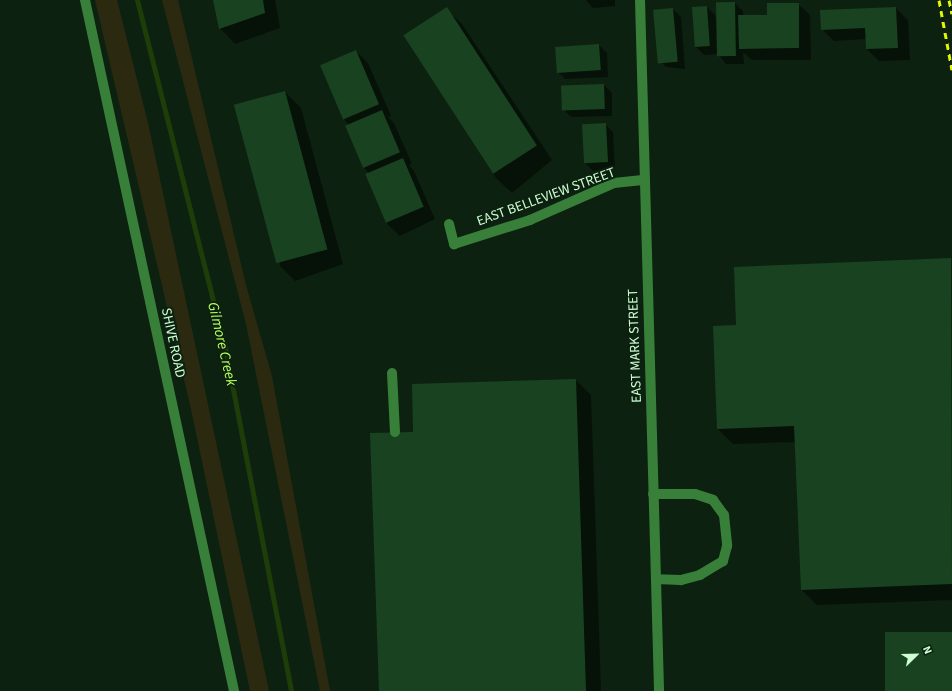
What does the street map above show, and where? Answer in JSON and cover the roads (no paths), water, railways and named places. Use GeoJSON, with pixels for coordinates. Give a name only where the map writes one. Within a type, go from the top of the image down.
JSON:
{"type":"FeatureCollection","features":[{"type":"Feature","properties":{"kind":"street","name":"SHIVE ROAD"},"geometry":{"type":"LineString","coordinates":[[85,0],[234,691]]}},
{"type":"Feature","properties":{"kind":"street","name":"EAST MARK STREET"},"geometry":{"type":"LineString","coordinates":[[640,0],[659,691]]}},
{"type":"Feature","properties":{"kind":"street","name":"EAST BELLEVIEW STREET"},"geometry":{"type":"LineString","coordinates":[[449,224],[454,244],[530,220],[614,183],[645,180]]}},
{"type":"Feature","properties":{"kind":"street"},"geometry":{"type":"LineString","coordinates":[[392,373],[395,432]]}},
{"type":"Feature","properties":{"kind":"street"},"geometry":{"type":"LineString","coordinates":[[653,494],[695,494],[713,500],[724,515],[727,546],[723,561],[700,575],[681,580],[656,579]]}},
{"type":"Feature","properties":{"kind":"waterway","name":"Gilmore Creek"},"geometry":{"type":"LineString","coordinates":[[137,0],[226,353],[291,691]]}},
{"type":"Feature","properties":{"kind":"railway"},"geometry":{"type":"LineString","coordinates":[[939,0],[952,70]]}},
{"type":"Feature","properties":{"kind":"railway"},"geometry":{"type":"LineString","coordinates":[[949,0],[952,14]]}}]}
